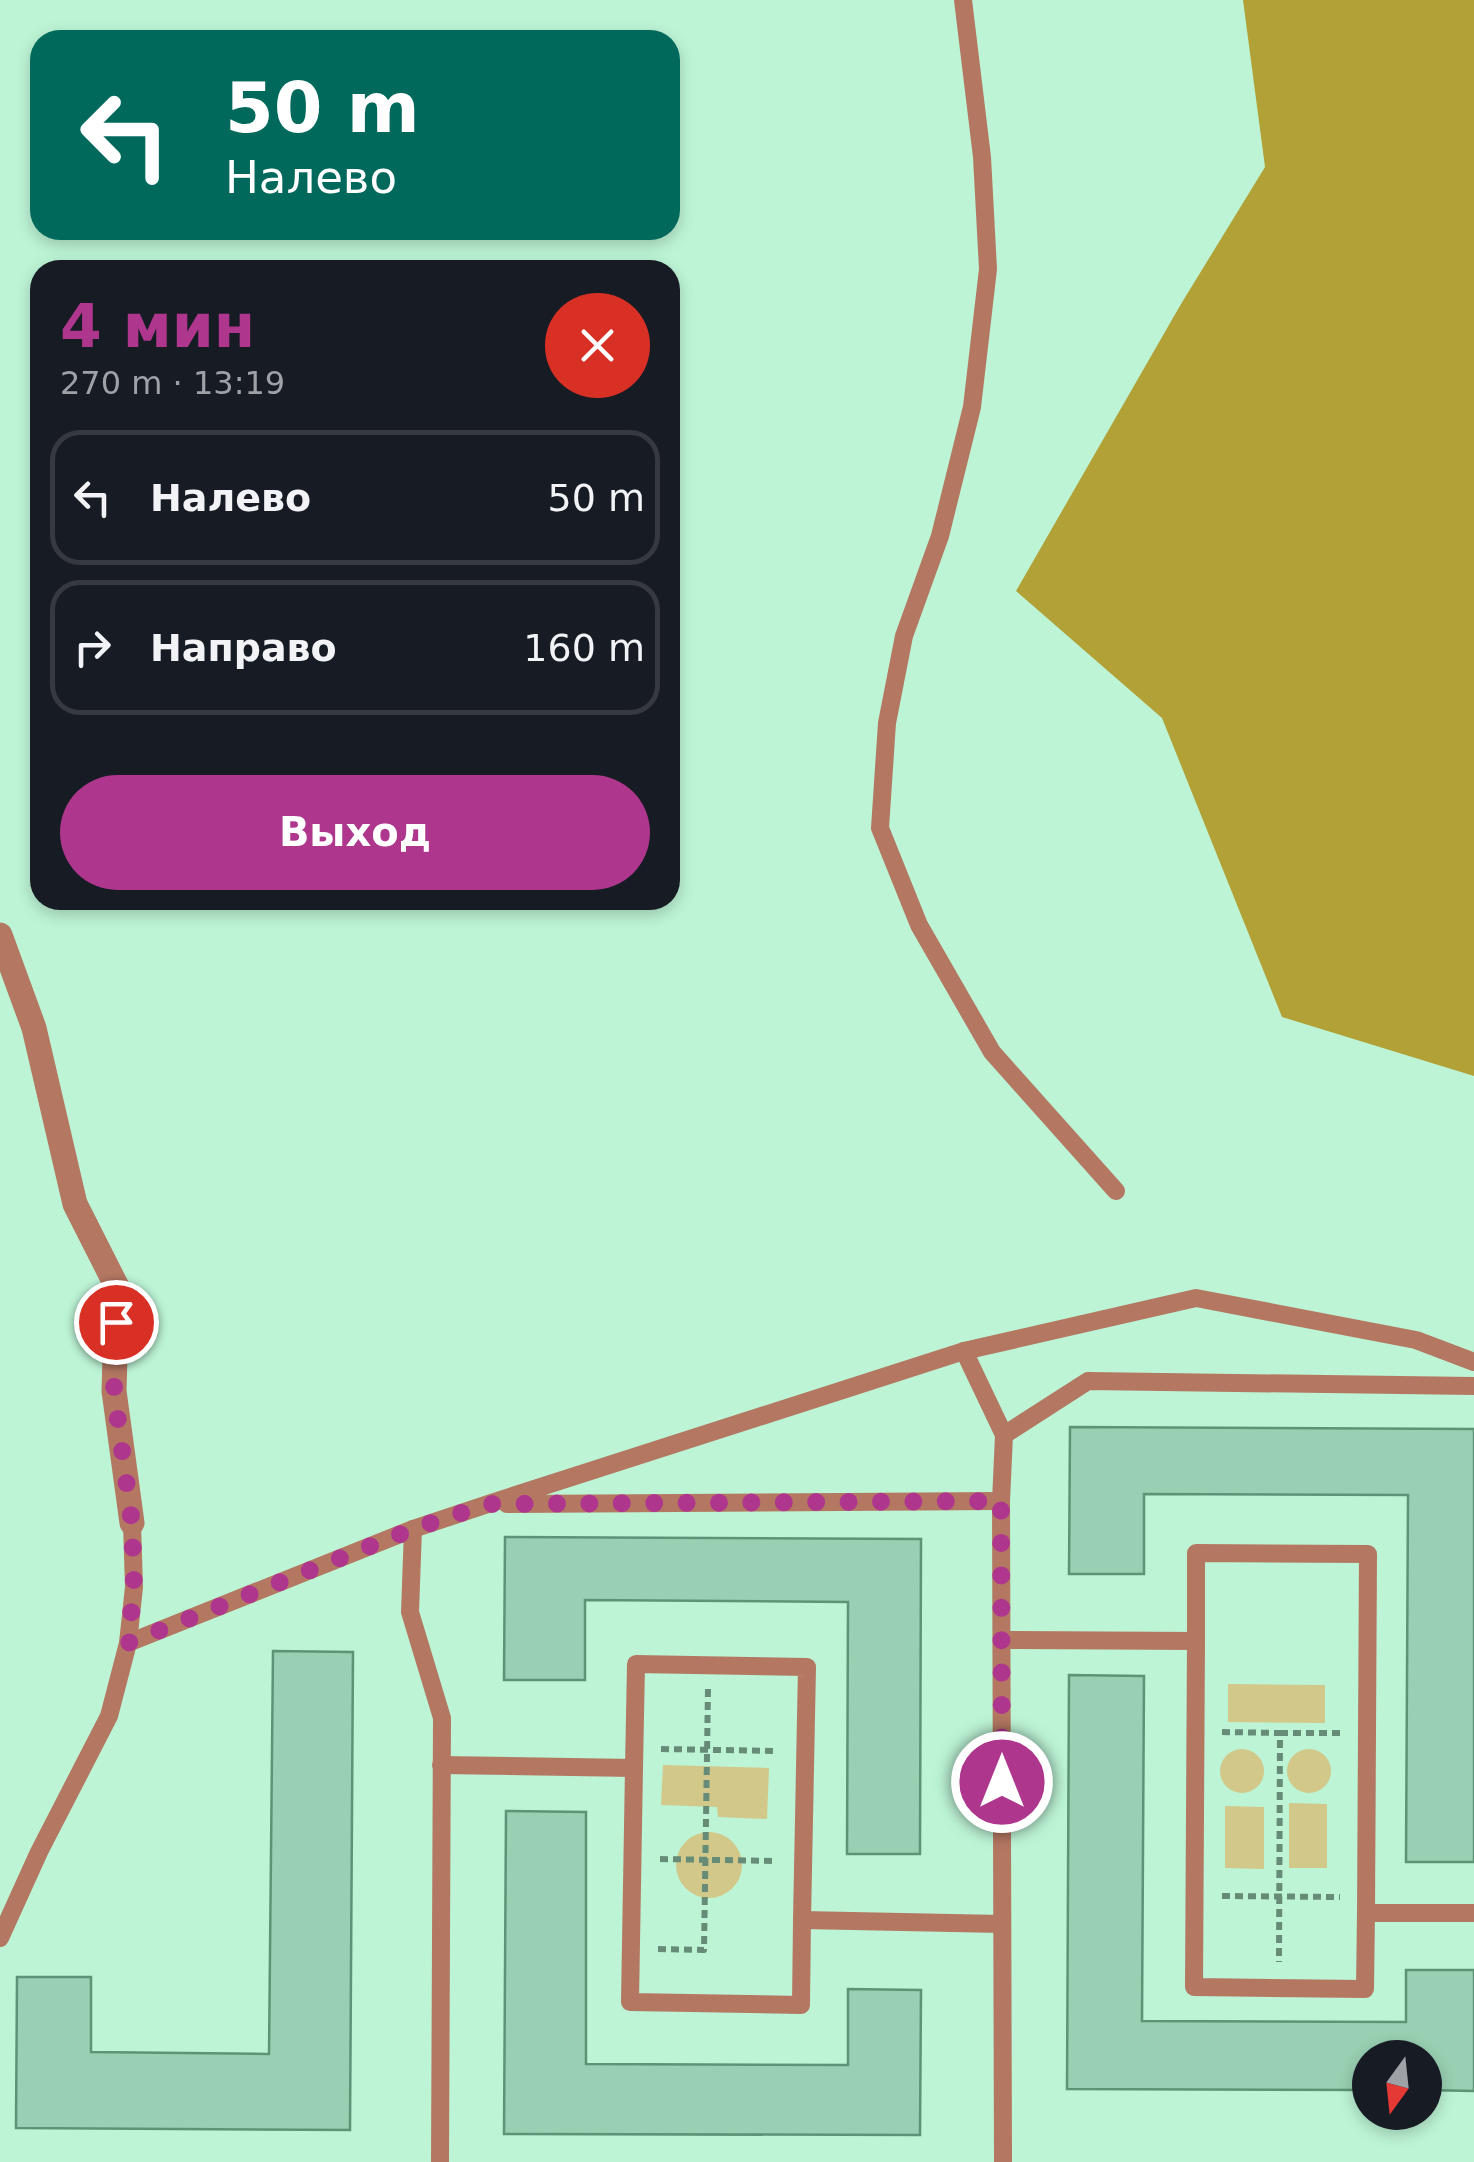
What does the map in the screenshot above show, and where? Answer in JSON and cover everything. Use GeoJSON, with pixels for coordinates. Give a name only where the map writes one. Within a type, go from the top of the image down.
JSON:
{"type":"FeatureCollection","features":[{"type":"Feature","properties":{"kind":"street"},"geometry":{"type":"LineString","coordinates":[[0,935],[34,1028],[75,1204],[116,1287],[114,1391],[132,1523]]}},
{"type":"Feature","properties":{"kind":"lane"},"geometry":{"type":"LineString","coordinates":[[963,0],[982,157],[988,268],[972,407],[940,536],[904,636],[887,723],[880,828],[919,925],[992,1052],[1116,1192]]}},
{"type":"Feature","properties":{"kind":"lane"},"geometry":{"type":"LineString","coordinates":[[128,1643],[413,1529],[488,1504],[964,1351],[1196,1298],[1416,1340],[1474,1362]]}},
{"type":"Feature","properties":{"kind":"lane"},"geometry":{"type":"LineString","coordinates":[[964,1351],[1004,1436],[1003,2162]]}},
{"type":"Feature","properties":{"kind":"lane"},"geometry":{"type":"LineString","coordinates":[[1004,1436],[1088,1381],[1474,1386]]}},
{"type":"Feature","properties":{"kind":"lane"},"geometry":{"type":"LineString","coordinates":[[488,1504],[1001,1501]]}},
{"type":"Feature","properties":{"kind":"lane"},"geometry":{"type":"LineString","coordinates":[[0,1938],[109,1716],[128,1643],[134,1587],[132,1523]]}},
{"type":"Feature","properties":{"kind":"lane"},"geometry":{"type":"LineString","coordinates":[[413,1529],[410,1612],[442,1718],[440,2162]]}},
{"type":"Feature","properties":{"kind":"lane"},"geometry":{"type":"LineString","coordinates":[[1196,1552],[1368,1554],[1366,1989],[1194,1988],[1196,1641],[1196,1552]]}},
{"type":"Feature","properties":{"kind":"lane"},"geometry":{"type":"LineString","coordinates":[[1002,1640],[1196,1641]]}},
{"type":"Feature","properties":{"kind":"lane"},"geometry":{"type":"LineString","coordinates":[[636,1664],[709,1665],[806,1667],[801,2005],[630,2002],[636,1664]]}},
{"type":"Feature","properties":{"kind":"lane"},"geometry":{"type":"LineString","coordinates":[[441,1766],[634,1768]]}},
{"type":"Feature","properties":{"kind":"lane"},"geometry":{"type":"LineString","coordinates":[[1366,1905],[1474,1914]]}},
{"type":"Feature","properties":{"kind":"lane"},"geometry":{"type":"LineString","coordinates":[[802,1920],[1002,1924]]}},
{"type":"Feature","properties":{"kind":"path"},"geometry":{"type":"LineString","coordinates":[[631,1948],[704,1950],[709,1665]]}},
{"type":"Feature","properties":{"kind":"path"},"geometry":{"type":"LineString","coordinates":[[1195,1732],[1367,1734]]}},
{"type":"Feature","properties":{"kind":"path"},"geometry":{"type":"LineString","coordinates":[[1279,1988],[1280,1733]]}},
{"type":"Feature","properties":{"kind":"path"},"geometry":{"type":"LineString","coordinates":[[635,1748],[805,1751]]}},
{"type":"Feature","properties":{"kind":"path"},"geometry":{"type":"LineString","coordinates":[[633,1858],[804,1862]]}},
{"type":"Feature","properties":{"kind":"path"},"geometry":{"type":"LineString","coordinates":[[1194,1896],[1279,1896],[1366,1905]]}},
{"type":"Feature","properties":{"kind":"shaded area"},"geometry":{"type":"Polygon","coordinates":[[[1243,0],[1474,0],[1474,1076],[1282,1017],[1162,718],[1016,591],[1181,304],[1265,167],[1243,0]]]}},
{"type":"Feature","properties":{"kind":"shaded area"},"geometry":{"type":"Polygon","coordinates":[[[1228,1684],[1325,1685],[1325,1723],[1228,1722],[1228,1684]]]}},
{"type":"Feature","properties":{"kind":"shaded area"},"geometry":{"type":"Polygon","coordinates":[[[1242,1749],[1257,1756],[1264,1771],[1257,1786],[1242,1793],[1227,1786],[1220,1771],[1227,1756],[1242,1749]]]}},
{"type":"Feature","properties":{"kind":"shaded area"},"geometry":{"type":"Polygon","coordinates":[[[1309,1749],[1324,1756],[1331,1771],[1324,1786],[1309,1793],[1294,1786],[1287,1771],[1294,1756],[1309,1749]]]}},
{"type":"Feature","properties":{"kind":"shaded area"},"geometry":{"type":"Polygon","coordinates":[[[663,1765],[769,1768],[767,1819],[718,1817],[717,1807],[661,1805],[663,1765]]]}},
{"type":"Feature","properties":{"kind":"shaded area"},"geometry":{"type":"Polygon","coordinates":[[[1289,1803],[1327,1804],[1327,1868],[1289,1868],[1289,1803]]]}},
{"type":"Feature","properties":{"kind":"shaded area"},"geometry":{"type":"Polygon","coordinates":[[[1225,1806],[1264,1807],[1264,1869],[1225,1868],[1225,1806]]]}},
{"type":"Feature","properties":{"kind":"shaded area"},"geometry":{"type":"Polygon","coordinates":[[[709,1832],[732,1842],[742,1865],[732,1888],[709,1898],[686,1888],[676,1865],[686,1842],[709,1832]]]}},
{"type":"Feature","properties":{"kind":"building"},"geometry":{"type":"Polygon","coordinates":[[[1070,1427],[1474,1429],[1474,1862],[1406,1862],[1408,1495],[1144,1494],[1144,1574],[1069,1574],[1070,1427]]]}},
{"type":"Feature","properties":{"kind":"building"},"geometry":{"type":"Polygon","coordinates":[[[505,1537],[921,1539],[920,1854],[847,1854],[848,1602],[585,1600],[585,1680],[504,1680],[505,1537]]]}},
{"type":"Feature","properties":{"kind":"building"},"geometry":{"type":"Polygon","coordinates":[[[273,1651],[353,1652],[350,2130],[16,2128],[17,1977],[91,1977],[91,2052],[269,2054],[273,1651]]]}},
{"type":"Feature","properties":{"kind":"building"},"geometry":{"type":"Polygon","coordinates":[[[1069,1675],[1144,1676],[1142,2021],[1406,2022],[1406,1970],[1474,1970],[1474,2091],[1442,2090],[1442,2040],[1352,2040],[1352,2090],[1067,2089],[1069,1675]]]}},
{"type":"Feature","properties":{"kind":"building"},"geometry":{"type":"Polygon","coordinates":[[[506,1811],[586,1812],[586,2064],[848,2065],[848,1989],[921,1990],[920,2135],[504,2134],[506,1811]]]}},
{"type":"Feature","properties":{"kind":"route"},"geometry":{"type":"LineString","coordinates":[[116,1322],[114,1391],[132,1523],[134,1587],[128,1643],[413,1529],[488,1504],[1001,1501],[1002,1782]]}}]}
